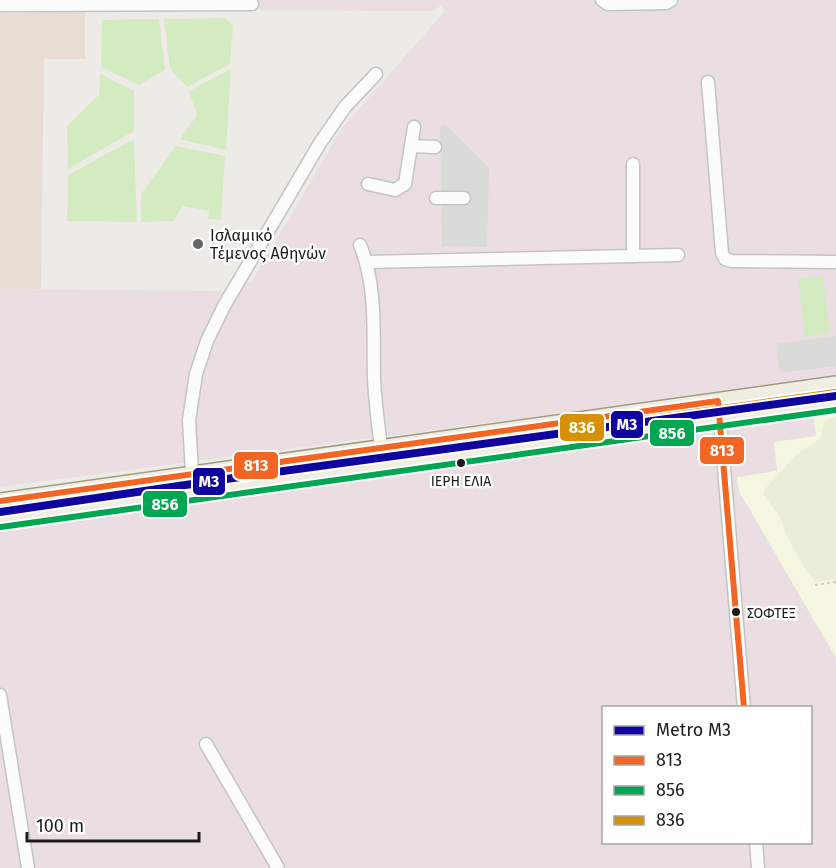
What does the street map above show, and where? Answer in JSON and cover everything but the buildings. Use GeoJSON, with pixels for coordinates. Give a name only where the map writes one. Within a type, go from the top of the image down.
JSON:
{"type":"FeatureCollection","features":[{"type":"Feature","properties":{"kind":"main road"},"geometry":{"type":"LineString","coordinates":[[0,518],[719,408],[836,384]]}},
{"type":"Feature","properties":{"kind":"main road"},"geometry":{"type":"LineString","coordinates":[[0,501],[381,447],[719,408],[836,401]]}},
{"type":"Feature","properties":{"kind":"street"},"geometry":{"type":"LineString","coordinates":[[602,0],[608,4],[666,3],[671,0]]}},
{"type":"Feature","properties":{"kind":"street"},"geometry":{"type":"LineString","coordinates":[[0,5],[252,3]]}},
{"type":"Feature","properties":{"kind":"street"},"geometry":{"type":"LineString","coordinates":[[192,473],[189,420],[196,374],[207,341],[224,306],[320,142],[345,106],[376,74]]}},
{"type":"Feature","properties":{"kind":"street"},"geometry":{"type":"LineString","coordinates":[[708,82],[723,256],[731,261],[836,262]]}},
{"type":"Feature","properties":{"kind":"street"},"geometry":{"type":"LineString","coordinates":[[368,184],[391,190],[402,187],[406,180],[414,127]]}},
{"type":"Feature","properties":{"kind":"street"},"geometry":{"type":"LineString","coordinates":[[411,147],[435,147]]}},
{"type":"Feature","properties":{"kind":"street"},"geometry":{"type":"LineString","coordinates":[[633,164],[633,256]]}},
{"type":"Feature","properties":{"kind":"street"},"geometry":{"type":"LineString","coordinates":[[436,198],[464,198]]}},
{"type":"Feature","properties":{"kind":"street"},"geometry":{"type":"LineString","coordinates":[[360,245],[367,262],[371,286],[375,389],[381,447]]}},
{"type":"Feature","properties":{"kind":"street"},"geometry":{"type":"LineString","coordinates":[[367,262],[678,255]]}},
{"type":"Feature","properties":{"kind":"street"},"geometry":{"type":"LineString","coordinates":[[719,408],[744,706]]}},
{"type":"Feature","properties":{"kind":"street"},"geometry":{"type":"LineString","coordinates":[[0,695],[28,868]]}},
{"type":"Feature","properties":{"kind":"street"},"geometry":{"type":"LineString","coordinates":[[206,744],[278,868]]}},
{"type":"Feature","properties":{"kind":"street"},"geometry":{"type":"LineString","coordinates":[[756,844],[758,868]]}},
{"type":"Feature","properties":{"kind":"path"},"geometry":{"type":"LineString","coordinates":[[815,585],[836,582]]}},
{"type":"Feature","properties":{"kind":"shaded area"},"geometry":{"type":"Polygon","coordinates":[[[219,0],[836,0],[836,377],[0,487],[0,289],[222,291],[252,281],[342,128],[445,11],[441,5],[434,11],[219,10],[219,0]]]}},
{"type":"Feature","properties":{"kind":"shaded area"},"geometry":{"type":"Polygon","coordinates":[[[85,12],[85,59],[44,59],[41,289],[0,289],[0,13],[85,12]]]}},
{"type":"Feature","properties":{"kind":"shaded area"},"geometry":{"type":"Polygon","coordinates":[[[445,124],[489,168],[487,247],[442,246],[440,126],[445,124]]]}},
{"type":"Feature","properties":{"kind":"shaded area"},"geometry":{"type":"Polygon","coordinates":[[[836,336],[836,366],[780,373],[776,344],[836,336]]]}},
{"type":"Feature","properties":{"kind":"shaded area"},"geometry":{"type":"Polygon","coordinates":[[[836,407],[836,658],[739,491],[737,477],[777,471],[774,442],[816,436],[813,410],[836,407]]]}},
{"type":"Feature","properties":{"kind":"shaded area"},"geometry":{"type":"Polygon","coordinates":[[[813,410],[816,436],[777,471],[737,477],[739,491],[836,658],[836,868],[0,868],[0,528],[813,410]]]}},
{"type":"Feature","properties":{"kind":"shaded area"},"geometry":{"type":"Polygon","coordinates":[[[836,418],[836,579],[815,581],[805,569],[787,536],[780,517],[763,494],[796,455],[820,439],[824,422],[836,418]]]}},
{"type":"Feature","properties":{"kind":"green space"},"geometry":{"type":"Polygon","coordinates":[[[224,18],[233,26],[230,64],[187,87],[170,69],[164,19],[224,18]]]}},
{"type":"Feature","properties":{"kind":"green space"},"geometry":{"type":"Polygon","coordinates":[[[159,19],[165,70],[139,85],[101,67],[102,20],[159,19]]]}},
{"type":"Feature","properties":{"kind":"green space"},"geometry":{"type":"Polygon","coordinates":[[[231,69],[226,150],[180,139],[197,115],[189,91],[231,69]]]}},
{"type":"Feature","properties":{"kind":"green space"},"geometry":{"type":"Polygon","coordinates":[[[100,74],[134,91],[134,131],[68,169],[67,126],[99,95],[100,74]]]}},
{"type":"Feature","properties":{"kind":"green space"},"geometry":{"type":"Polygon","coordinates":[[[134,139],[137,222],[67,221],[68,175],[134,139]]]}},
{"type":"Feature","properties":{"kind":"green space"},"geometry":{"type":"Polygon","coordinates":[[[176,146],[225,156],[221,220],[208,219],[209,211],[183,206],[173,221],[141,222],[141,194],[176,146]]]}},
{"type":"Feature","properties":{"kind":"green space"},"geometry":{"type":"Polygon","coordinates":[[[823,276],[830,333],[805,337],[798,279],[823,276]]]}},
{"type":"Feature","properties":{"kind":"metro line","name":"Μ3"},"geometry":{"type":"LineString","coordinates":[[0,512],[836,396]]}},
{"type":"Feature","properties":{"kind":"transit line","name":"836"},"geometry":{"type":"LineString","coordinates":[[0,509],[835,392]]}},
{"type":"Feature","properties":{"kind":"transit line","name":"813"},"geometry":{"type":"LineString","coordinates":[[0,501],[718,401],[744,706]]}},
{"type":"Feature","properties":{"kind":"transit line","name":"856"},"geometry":{"type":"LineString","coordinates":[[1,527],[836,410]]}},
{"type":"Feature","properties":{"kind":"place","name":"Ισλαμικό Τέμενος Αθηνών"},"geometry":{"type":"Point","coordinates":[198,244]}},
{"type":"Feature","properties":{"kind":"place","name":"ΙΕΡΗ ΕΛΙΑ"},"geometry":{"type":"Point","coordinates":[461,463]}},
{"type":"Feature","properties":{"kind":"place","name":"ΣΟΦΤΕΞ"},"geometry":{"type":"Point","coordinates":[736,612]}}]}
